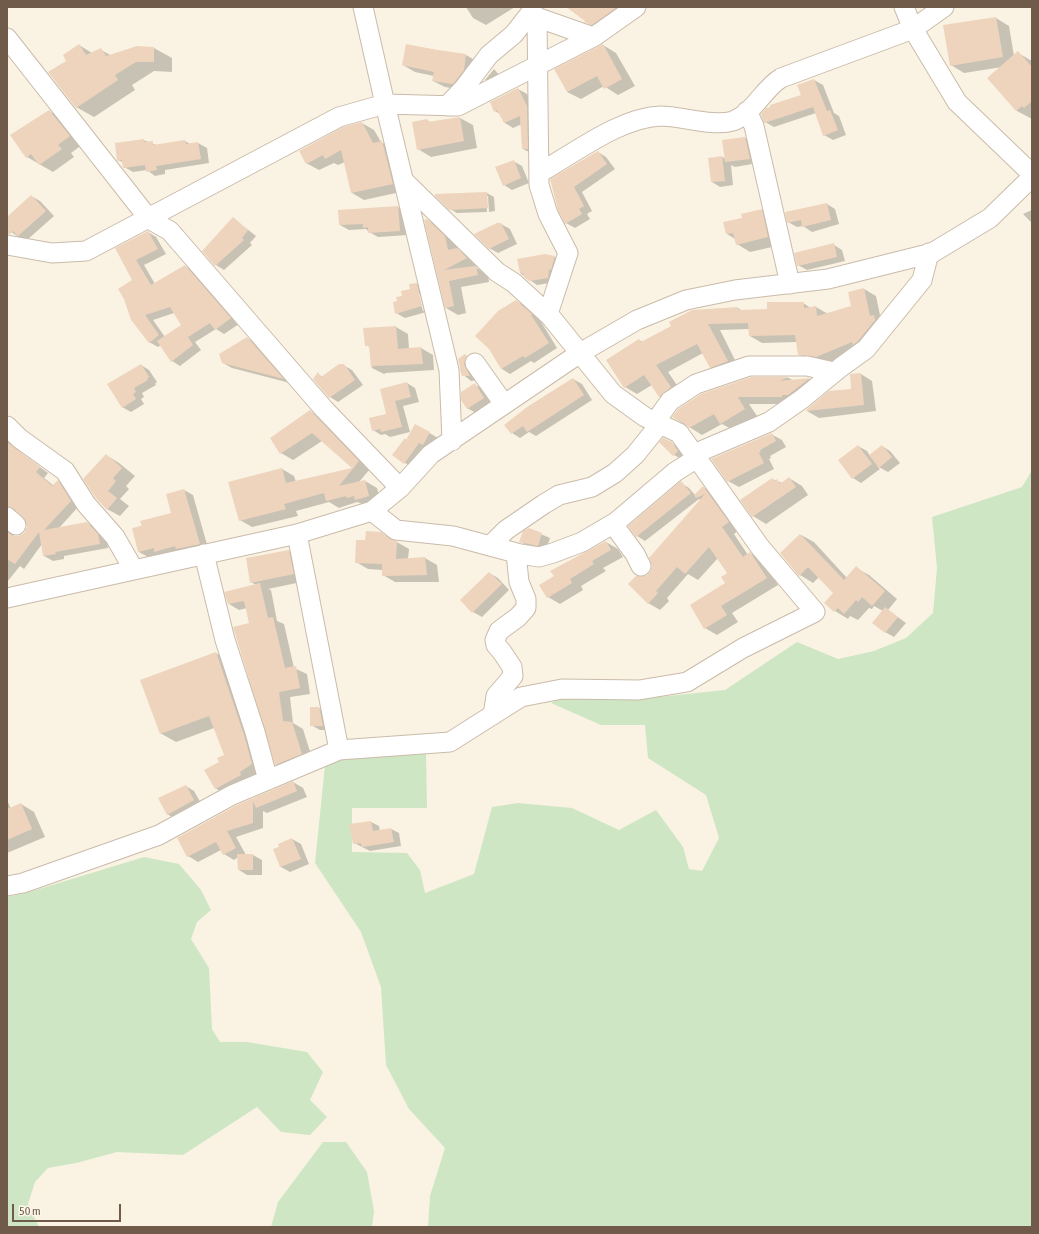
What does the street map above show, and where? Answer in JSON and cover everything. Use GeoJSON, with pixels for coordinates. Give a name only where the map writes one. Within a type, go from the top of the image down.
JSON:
{"type":"FeatureCollection","features":[{"type":"Feature","properties":{"kind":"street"},"geometry":{"type":"LineString","coordinates":[[364,7],[385,104],[449,370],[452,441]]}},
{"type":"Feature","properties":{"kind":"street"},"geometry":{"type":"LineString","coordinates":[[7,245],[52,253],[86,251],[149,219],[339,117],[385,104],[458,106],[538,63],[593,37],[636,7]]}},
{"type":"Feature","properties":{"kind":"street"},"geometry":{"type":"LineString","coordinates":[[904,7],[913,29],[957,102],[1032,174]]}},
{"type":"Feature","properties":{"kind":"street"},"geometry":{"type":"LineString","coordinates":[[540,173],[604,135],[633,122],[659,116],[712,122],[732,121],[747,111],[773,83],[781,78],[913,29],[944,7]]}},
{"type":"Feature","properties":{"kind":"street"},"geometry":{"type":"LineString","coordinates":[[447,106],[464,88],[489,56],[514,34],[533,12]]}},
{"type":"Feature","properties":{"kind":"street"},"geometry":{"type":"LineString","coordinates":[[533,12],[593,37]]}},
{"type":"Feature","properties":{"kind":"street"},"geometry":{"type":"LineString","coordinates":[[533,12],[538,63],[539,185],[548,214],[568,253],[548,314]]}},
{"type":"Feature","properties":{"kind":"street"},"geometry":{"type":"LineString","coordinates":[[7,38],[149,219],[170,231],[324,408],[400,488]]}},
{"type":"Feature","properties":{"kind":"street"},"geometry":{"type":"LineString","coordinates":[[747,111],[754,126],[790,284]]}},
{"type":"Feature","properties":{"kind":"street"},"geometry":{"type":"LineString","coordinates":[[7,598],[297,534],[372,511],[400,488],[431,454],[580,353],[637,320],[686,300],[734,290],[828,279],[929,253],[990,218],[1032,177]]}},
{"type":"Feature","properties":{"kind":"street"},"geometry":{"type":"LineString","coordinates":[[7,886],[23,883],[159,835],[232,796],[339,750],[450,742],[521,698],[562,688],[639,690],[687,682],[743,648],[814,612],[760,547],[679,433],[657,423],[613,394],[548,314],[514,283],[497,272],[404,181]]}},
{"type":"Feature","properties":{"kind":"street"},"geometry":{"type":"LineString","coordinates":[[372,511],[396,530],[421,534],[453,536],[516,553],[540,557],[553,554],[582,542],[613,524],[696,456],[769,422],[802,399],[834,372],[866,350],[922,280],[929,253]]}},
{"type":"Feature","properties":{"kind":"street"},"geometry":{"type":"LineString","coordinates":[[475,363],[504,404]]}},
{"type":"Feature","properties":{"kind":"street"},"geometry":{"type":"LineString","coordinates":[[490,546],[506,530],[559,495],[592,487],[615,473],[635,455],[670,401],[696,384],[749,366],[808,366],[834,372]]}},
{"type":"Feature","properties":{"kind":"street"},"geometry":{"type":"LineString","coordinates":[[7,426],[19,438],[65,471],[86,504],[114,537],[134,570]]}},
{"type":"Feature","properties":{"kind":"street"},"geometry":{"type":"LineString","coordinates":[[613,524],[635,554],[641,566]]}},
{"type":"Feature","properties":{"kind":"street"},"geometry":{"type":"LineString","coordinates":[[297,534],[339,750]]}},
{"type":"Feature","properties":{"kind":"street"},"geometry":{"type":"LineString","coordinates":[[493,715],[496,696],[513,676],[512,668],[496,645],[495,640],[499,631],[518,617],[526,608],[526,599],[518,582],[516,553]]}},
{"type":"Feature","properties":{"kind":"street"},"geometry":{"type":"LineString","coordinates":[[204,554],[225,640],[255,732],[268,780]]}},
{"type":"Feature","properties":{"kind":"green space"},"geometry":{"type":"Polygon","coordinates":[[[1032,470],[1032,1227],[428,1227],[430,1196],[445,1148],[409,1109],[386,1065],[381,987],[361,932],[315,863],[325,765],[345,755],[426,752],[427,808],[352,808],[352,852],[407,853],[420,870],[425,893],[474,874],[492,807],[518,803],[572,808],[619,830],[656,810],[683,847],[689,869],[702,871],[719,838],[706,795],[648,758],[645,725],[601,725],[551,703],[564,696],[639,699],[725,690],[797,642],[838,659],[874,651],[906,638],[933,613],[937,568],[932,517],[1022,487],[1032,470]]]}},
{"type":"Feature","properties":{"kind":"green space"},"geometry":{"type":"Polygon","coordinates":[[[144,857],[179,864],[201,890],[211,910],[197,922],[191,939],[209,968],[212,1029],[220,1042],[247,1042],[307,1052],[323,1072],[310,1100],[327,1117],[310,1135],[281,1132],[257,1107],[183,1155],[117,1152],[76,1163],[48,1168],[35,1182],[28,1204],[39,1227],[7,1227],[7,897],[26,893],[144,857]]]}},
{"type":"Feature","properties":{"kind":"green space"},"geometry":{"type":"Polygon","coordinates":[[[323,1142],[346,1142],[367,1172],[374,1211],[372,1227],[271,1227],[278,1202],[323,1142]]]}},
{"type":"Feature","properties":{"kind":"building"},"geometry":{"type":"Polygon","coordinates":[[[566,7],[617,7],[592,25],[584,22],[585,21],[566,7]]]}},
{"type":"Feature","properties":{"kind":"building"},"geometry":{"type":"Polygon","coordinates":[[[996,17],[1003,57],[950,66],[943,25],[996,17]]]}},
{"type":"Feature","properties":{"kind":"building"},"geometry":{"type":"Polygon","coordinates":[[[79,44],[86,55],[101,48],[106,56],[137,46],[154,47],[154,62],[136,62],[115,75],[118,80],[76,108],[48,72],[66,61],[63,55],[79,44]]]}},
{"type":"Feature","properties":{"kind":"building"},"geometry":{"type":"Polygon","coordinates":[[[406,44],[466,54],[464,70],[453,84],[432,81],[434,72],[402,65],[406,44]]]}},
{"type":"Feature","properties":{"kind":"building"},"geometry":{"type":"Polygon","coordinates":[[[603,44],[622,79],[604,89],[597,76],[567,92],[554,69],[603,44]]]}},
{"type":"Feature","properties":{"kind":"building"},"geometry":{"type":"Polygon","coordinates":[[[1018,51],[1032,67],[1032,101],[1024,108],[1022,106],[1016,111],[987,78],[1018,51]]]}},
{"type":"Feature","properties":{"kind":"building"},"geometry":{"type":"Polygon","coordinates":[[[814,79],[827,111],[830,110],[838,130],[823,136],[813,107],[764,123],[761,114],[766,108],[770,107],[770,105],[801,95],[797,85],[814,79]]]}},
{"type":"Feature","properties":{"kind":"building"},"geometry":{"type":"Polygon","coordinates":[[[518,88],[527,106],[528,149],[522,149],[520,116],[504,123],[497,110],[494,112],[490,102],[518,88]]]}},
{"type":"Feature","properties":{"kind":"building"},"geometry":{"type":"Polygon","coordinates":[[[49,110],[70,136],[58,145],[62,149],[39,165],[31,154],[26,158],[10,135],[49,110]]]}},
{"type":"Feature","properties":{"kind":"building"},"geometry":{"type":"Polygon","coordinates":[[[460,117],[464,141],[417,150],[412,122],[427,119],[428,122],[460,117]]]}},
{"type":"Feature","properties":{"kind":"building"},"geometry":{"type":"Polygon","coordinates":[[[362,122],[373,143],[382,141],[393,184],[351,193],[341,150],[325,159],[323,155],[306,164],[299,151],[343,127],[362,122]]]}},
{"type":"Feature","properties":{"kind":"building"},"geometry":{"type":"Polygon","coordinates":[[[745,137],[750,159],[725,162],[722,140],[745,137]]]}},
{"type":"Feature","properties":{"kind":"building"},"geometry":{"type":"Polygon","coordinates":[[[144,139],[144,142],[153,141],[153,145],[185,140],[186,144],[198,142],[201,159],[156,166],[157,170],[146,172],[145,165],[123,168],[122,160],[117,161],[115,143],[144,139]]]}},
{"type":"Feature","properties":{"kind":"building"},"geometry":{"type":"Polygon","coordinates":[[[598,151],[607,164],[574,187],[584,206],[579,209],[582,214],[565,224],[558,210],[550,179],[598,151]]]}},
{"type":"Feature","properties":{"kind":"building"},"geometry":{"type":"Polygon","coordinates":[[[722,156],[725,181],[711,182],[708,158],[722,156]]]}},
{"type":"Feature","properties":{"kind":"building"},"geometry":{"type":"Polygon","coordinates":[[[514,160],[521,178],[503,186],[495,167],[514,160]]]}},
{"type":"Feature","properties":{"kind":"building"},"geometry":{"type":"Polygon","coordinates":[[[487,192],[488,208],[449,210],[435,196],[435,194],[487,192]]]}},
{"type":"Feature","properties":{"kind":"building"},"geometry":{"type":"Polygon","coordinates":[[[31,195],[46,211],[18,236],[13,231],[10,234],[7,234],[7,217],[31,195]]]}},
{"type":"Feature","properties":{"kind":"building"},"geometry":{"type":"Polygon","coordinates":[[[827,203],[831,220],[802,227],[801,220],[787,223],[785,212],[827,203]]]}},
{"type":"Feature","properties":{"kind":"building"},"geometry":{"type":"Polygon","coordinates":[[[398,206],[400,231],[368,233],[368,227],[363,228],[363,224],[339,225],[338,210],[398,206]]]}},
{"type":"Feature","properties":{"kind":"building"},"geometry":{"type":"Polygon","coordinates":[[[762,209],[768,237],[736,245],[733,233],[726,234],[723,222],[742,218],[741,214],[762,209]]]}},
{"type":"Feature","properties":{"kind":"building"},"geometry":{"type":"Polygon","coordinates":[[[233,217],[248,230],[242,238],[244,240],[215,266],[202,251],[233,217]]]}},
{"type":"Feature","properties":{"kind":"building"},"geometry":{"type":"Polygon","coordinates":[[[427,219],[445,236],[448,250],[457,248],[467,258],[444,270],[476,267],[478,275],[449,281],[454,306],[445,308],[424,220],[427,219]]]}},
{"type":"Feature","properties":{"kind":"building"},"geometry":{"type":"Polygon","coordinates":[[[497,223],[501,223],[509,239],[489,249],[474,234],[497,223]]]}},
{"type":"Feature","properties":{"kind":"building"},"geometry":{"type":"Polygon","coordinates":[[[148,231],[158,249],[136,260],[151,285],[185,265],[231,318],[215,330],[210,323],[188,337],[193,345],[171,362],[157,341],[181,325],[170,307],[145,315],[159,335],[149,343],[131,320],[124,299],[118,289],[132,280],[115,248],[148,231]]]}},
{"type":"Feature","properties":{"kind":"building"},"geometry":{"type":"Polygon","coordinates":[[[834,243],[837,257],[797,266],[794,253],[834,243]]]}},
{"type":"Feature","properties":{"kind":"building"},"geometry":{"type":"Polygon","coordinates":[[[545,254],[555,256],[551,270],[549,269],[548,278],[529,281],[524,277],[523,273],[520,273],[517,259],[545,254]]]}},
{"type":"Feature","properties":{"kind":"building"},"geometry":{"type":"Polygon","coordinates":[[[417,283],[422,306],[395,314],[393,302],[397,301],[396,297],[402,296],[401,291],[410,289],[409,284],[417,283]]]}},
{"type":"Feature","properties":{"kind":"building"},"geometry":{"type":"Polygon","coordinates":[[[864,288],[870,316],[874,315],[875,320],[853,345],[852,342],[816,357],[798,355],[795,335],[749,336],[748,323],[708,324],[728,361],[710,368],[697,344],[656,365],[671,387],[659,397],[644,375],[624,388],[606,360],[639,339],[641,342],[671,326],[669,322],[692,310],[738,307],[738,310],[767,309],[767,302],[804,302],[804,308],[816,306],[817,316],[851,306],[848,292],[864,288]]]}},
{"type":"Feature","properties":{"kind":"building"},"geometry":{"type":"Polygon","coordinates":[[[516,300],[532,314],[531,315],[549,343],[525,358],[523,356],[501,369],[489,349],[475,336],[498,311],[516,300]]]}},
{"type":"Feature","properties":{"kind":"building"},"geometry":{"type":"Polygon","coordinates":[[[396,326],[398,349],[421,347],[423,364],[374,366],[371,368],[369,346],[365,346],[363,328],[396,326]]]}},
{"type":"Feature","properties":{"kind":"building"},"geometry":{"type":"Polygon","coordinates":[[[247,337],[284,379],[222,363],[219,354],[247,337]]]}},
{"type":"Feature","properties":{"kind":"building"},"geometry":{"type":"Polygon","coordinates":[[[465,354],[467,356],[464,364],[470,376],[462,376],[458,359],[465,354]]]}},
{"type":"Feature","properties":{"kind":"building"},"geometry":{"type":"Polygon","coordinates":[[[141,364],[149,377],[147,379],[148,380],[134,388],[136,392],[133,394],[136,399],[122,408],[107,384],[141,364]]]}},
{"type":"Feature","properties":{"kind":"building"},"geometry":{"type":"Polygon","coordinates":[[[339,364],[344,364],[355,380],[329,398],[313,379],[318,372],[321,377],[339,364]]]}},
{"type":"Feature","properties":{"kind":"building"},"geometry":{"type":"Polygon","coordinates":[[[861,373],[864,405],[806,411],[829,391],[851,389],[850,374],[861,373]]]}},
{"type":"Feature","properties":{"kind":"building"},"geometry":{"type":"Polygon","coordinates":[[[751,377],[789,377],[779,381],[810,378],[788,395],[782,395],[782,397],[738,397],[745,409],[720,424],[714,414],[689,428],[684,423],[672,417],[678,409],[701,394],[751,377]]]}},
{"type":"Feature","properties":{"kind":"building"},"geometry":{"type":"Polygon","coordinates":[[[573,378],[584,395],[527,432],[523,426],[511,434],[504,425],[527,407],[573,378]]]}},
{"type":"Feature","properties":{"kind":"building"},"geometry":{"type":"Polygon","coordinates":[[[407,382],[411,397],[395,401],[402,427],[381,432],[380,429],[372,431],[369,418],[386,414],[380,389],[407,382]]]}},
{"type":"Feature","properties":{"kind":"building"},"geometry":{"type":"Polygon","coordinates":[[[475,383],[484,398],[467,409],[461,400],[461,392],[475,383]]]}},
{"type":"Feature","properties":{"kind":"building"},"geometry":{"type":"Polygon","coordinates":[[[310,410],[359,461],[339,486],[365,480],[369,496],[355,500],[354,496],[347,498],[346,496],[326,501],[324,493],[284,504],[286,509],[239,521],[228,482],[282,468],[286,483],[352,468],[312,433],[280,454],[270,438],[310,410]]]}},
{"type":"Feature","properties":{"kind":"building"},"geometry":{"type":"Polygon","coordinates":[[[415,424],[430,432],[423,445],[419,443],[404,464],[392,455],[405,438],[406,440],[415,424]]]}},
{"type":"Feature","properties":{"kind":"building"},"geometry":{"type":"Polygon","coordinates":[[[772,433],[776,441],[760,450],[761,451],[759,453],[764,463],[727,482],[711,459],[772,433]]]}},
{"type":"Feature","properties":{"kind":"building"},"geometry":{"type":"Polygon","coordinates":[[[663,438],[672,442],[678,451],[673,456],[659,442],[663,438]]]}},
{"type":"Feature","properties":{"kind":"building"},"geometry":{"type":"Polygon","coordinates":[[[7,442],[40,467],[36,472],[52,486],[58,480],[71,501],[44,530],[87,522],[98,534],[100,544],[55,552],[56,554],[43,556],[39,532],[15,564],[7,559],[7,532],[13,536],[19,536],[24,533],[27,527],[23,517],[14,509],[7,506],[7,442]]]}},
{"type":"Feature","properties":{"kind":"building"},"geometry":{"type":"Polygon","coordinates":[[[858,445],[872,464],[852,479],[838,460],[858,445]]]}},
{"type":"Feature","properties":{"kind":"building"},"geometry":{"type":"Polygon","coordinates":[[[882,445],[892,457],[879,468],[869,455],[882,445]]]}},
{"type":"Feature","properties":{"kind":"building"},"geometry":{"type":"Polygon","coordinates":[[[106,454],[122,468],[113,478],[116,481],[108,491],[117,498],[107,510],[95,497],[83,479],[106,454]]]}},
{"type":"Feature","properties":{"kind":"building"},"geometry":{"type":"Polygon","coordinates":[[[789,477],[796,487],[752,517],[740,500],[772,478],[774,481],[777,479],[780,484],[789,477]]]}},
{"type":"Feature","properties":{"kind":"building"},"geometry":{"type":"Polygon","coordinates":[[[681,481],[691,493],[636,537],[628,526],[681,481]]]}},
{"type":"Feature","properties":{"kind":"building"},"geometry":{"type":"Polygon","coordinates":[[[703,486],[729,522],[722,527],[743,557],[750,552],[767,578],[721,606],[727,615],[704,629],[690,605],[725,583],[721,577],[727,573],[709,547],[685,574],[677,567],[656,591],[658,593],[648,604],[628,584],[636,576],[646,576],[650,572],[652,566],[649,558],[705,494],[696,498],[694,495],[703,486]]]}},
{"type":"Feature","properties":{"kind":"building"},"geometry":{"type":"Polygon","coordinates":[[[184,489],[200,544],[176,549],[175,546],[154,552],[154,548],[138,552],[132,528],[142,526],[140,521],[171,513],[166,494],[184,489]]]}},
{"type":"Feature","properties":{"kind":"building"},"geometry":{"type":"Polygon","coordinates":[[[529,528],[542,533],[538,546],[519,542],[523,531],[529,528]]]}},
{"type":"Feature","properties":{"kind":"building"},"geometry":{"type":"Polygon","coordinates":[[[366,531],[381,532],[390,539],[397,541],[396,559],[425,557],[427,575],[382,576],[382,564],[355,563],[356,540],[365,540],[366,531]]]}},
{"type":"Feature","properties":{"kind":"building"},"geometry":{"type":"Polygon","coordinates":[[[800,534],[844,580],[856,566],[885,591],[872,606],[862,597],[858,602],[856,600],[844,614],[838,608],[834,612],[824,603],[833,593],[808,567],[799,576],[780,553],[800,534]]]}},
{"type":"Feature","properties":{"kind":"building"},"geometry":{"type":"Polygon","coordinates":[[[606,541],[611,550],[592,561],[594,564],[570,579],[572,583],[547,598],[539,585],[554,576],[550,571],[606,541]]]}},
{"type":"Feature","properties":{"kind":"building"},"geometry":{"type":"Polygon","coordinates":[[[289,550],[294,574],[250,583],[246,558],[289,550]]]}},
{"type":"Feature","properties":{"kind":"building"},"geometry":{"type":"Polygon","coordinates":[[[489,572],[502,584],[472,613],[460,600],[489,572]]]}},
{"type":"Feature","properties":{"kind":"building"},"geometry":{"type":"Polygon","coordinates":[[[260,583],[268,618],[273,617],[285,668],[296,666],[300,688],[279,692],[283,721],[292,722],[302,754],[275,765],[233,627],[249,623],[244,601],[228,604],[224,592],[260,583]]]}},
{"type":"Feature","properties":{"kind":"building"},"geometry":{"type":"Polygon","coordinates":[[[885,607],[898,617],[885,633],[872,623],[885,607]]]}},
{"type":"Feature","properties":{"kind":"building"},"geometry":{"type":"Polygon","coordinates":[[[216,652],[244,735],[252,764],[240,772],[241,775],[215,789],[204,770],[219,762],[217,758],[224,755],[209,716],[160,734],[140,680],[216,652]]]}},
{"type":"Feature","properties":{"kind":"building"},"geometry":{"type":"Polygon","coordinates":[[[310,707],[319,707],[323,726],[310,726],[310,707]]]}},
{"type":"Feature","properties":{"kind":"building"},"geometry":{"type":"Polygon","coordinates":[[[293,781],[297,791],[256,808],[253,801],[253,823],[227,831],[236,848],[223,855],[216,842],[187,857],[177,838],[237,805],[293,781]]]}},
{"type":"Feature","properties":{"kind":"building"},"geometry":{"type":"Polygon","coordinates":[[[186,785],[194,800],[167,815],[158,798],[186,785]]]}},
{"type":"Feature","properties":{"kind":"building"},"geometry":{"type":"Polygon","coordinates":[[[21,803],[32,829],[7,840],[7,809],[21,803]]]}},
{"type":"Feature","properties":{"kind":"building"},"geometry":{"type":"Polygon","coordinates":[[[371,821],[373,831],[391,828],[394,842],[362,847],[361,843],[353,844],[349,824],[371,821]]]}},
{"type":"Feature","properties":{"kind":"building"},"geometry":{"type":"Polygon","coordinates":[[[292,838],[301,859],[280,867],[273,849],[279,847],[278,844],[292,838]]]}},
{"type":"Feature","properties":{"kind":"building"},"geometry":{"type":"Polygon","coordinates":[[[237,854],[253,854],[253,870],[238,870],[237,854]]]}}]}
